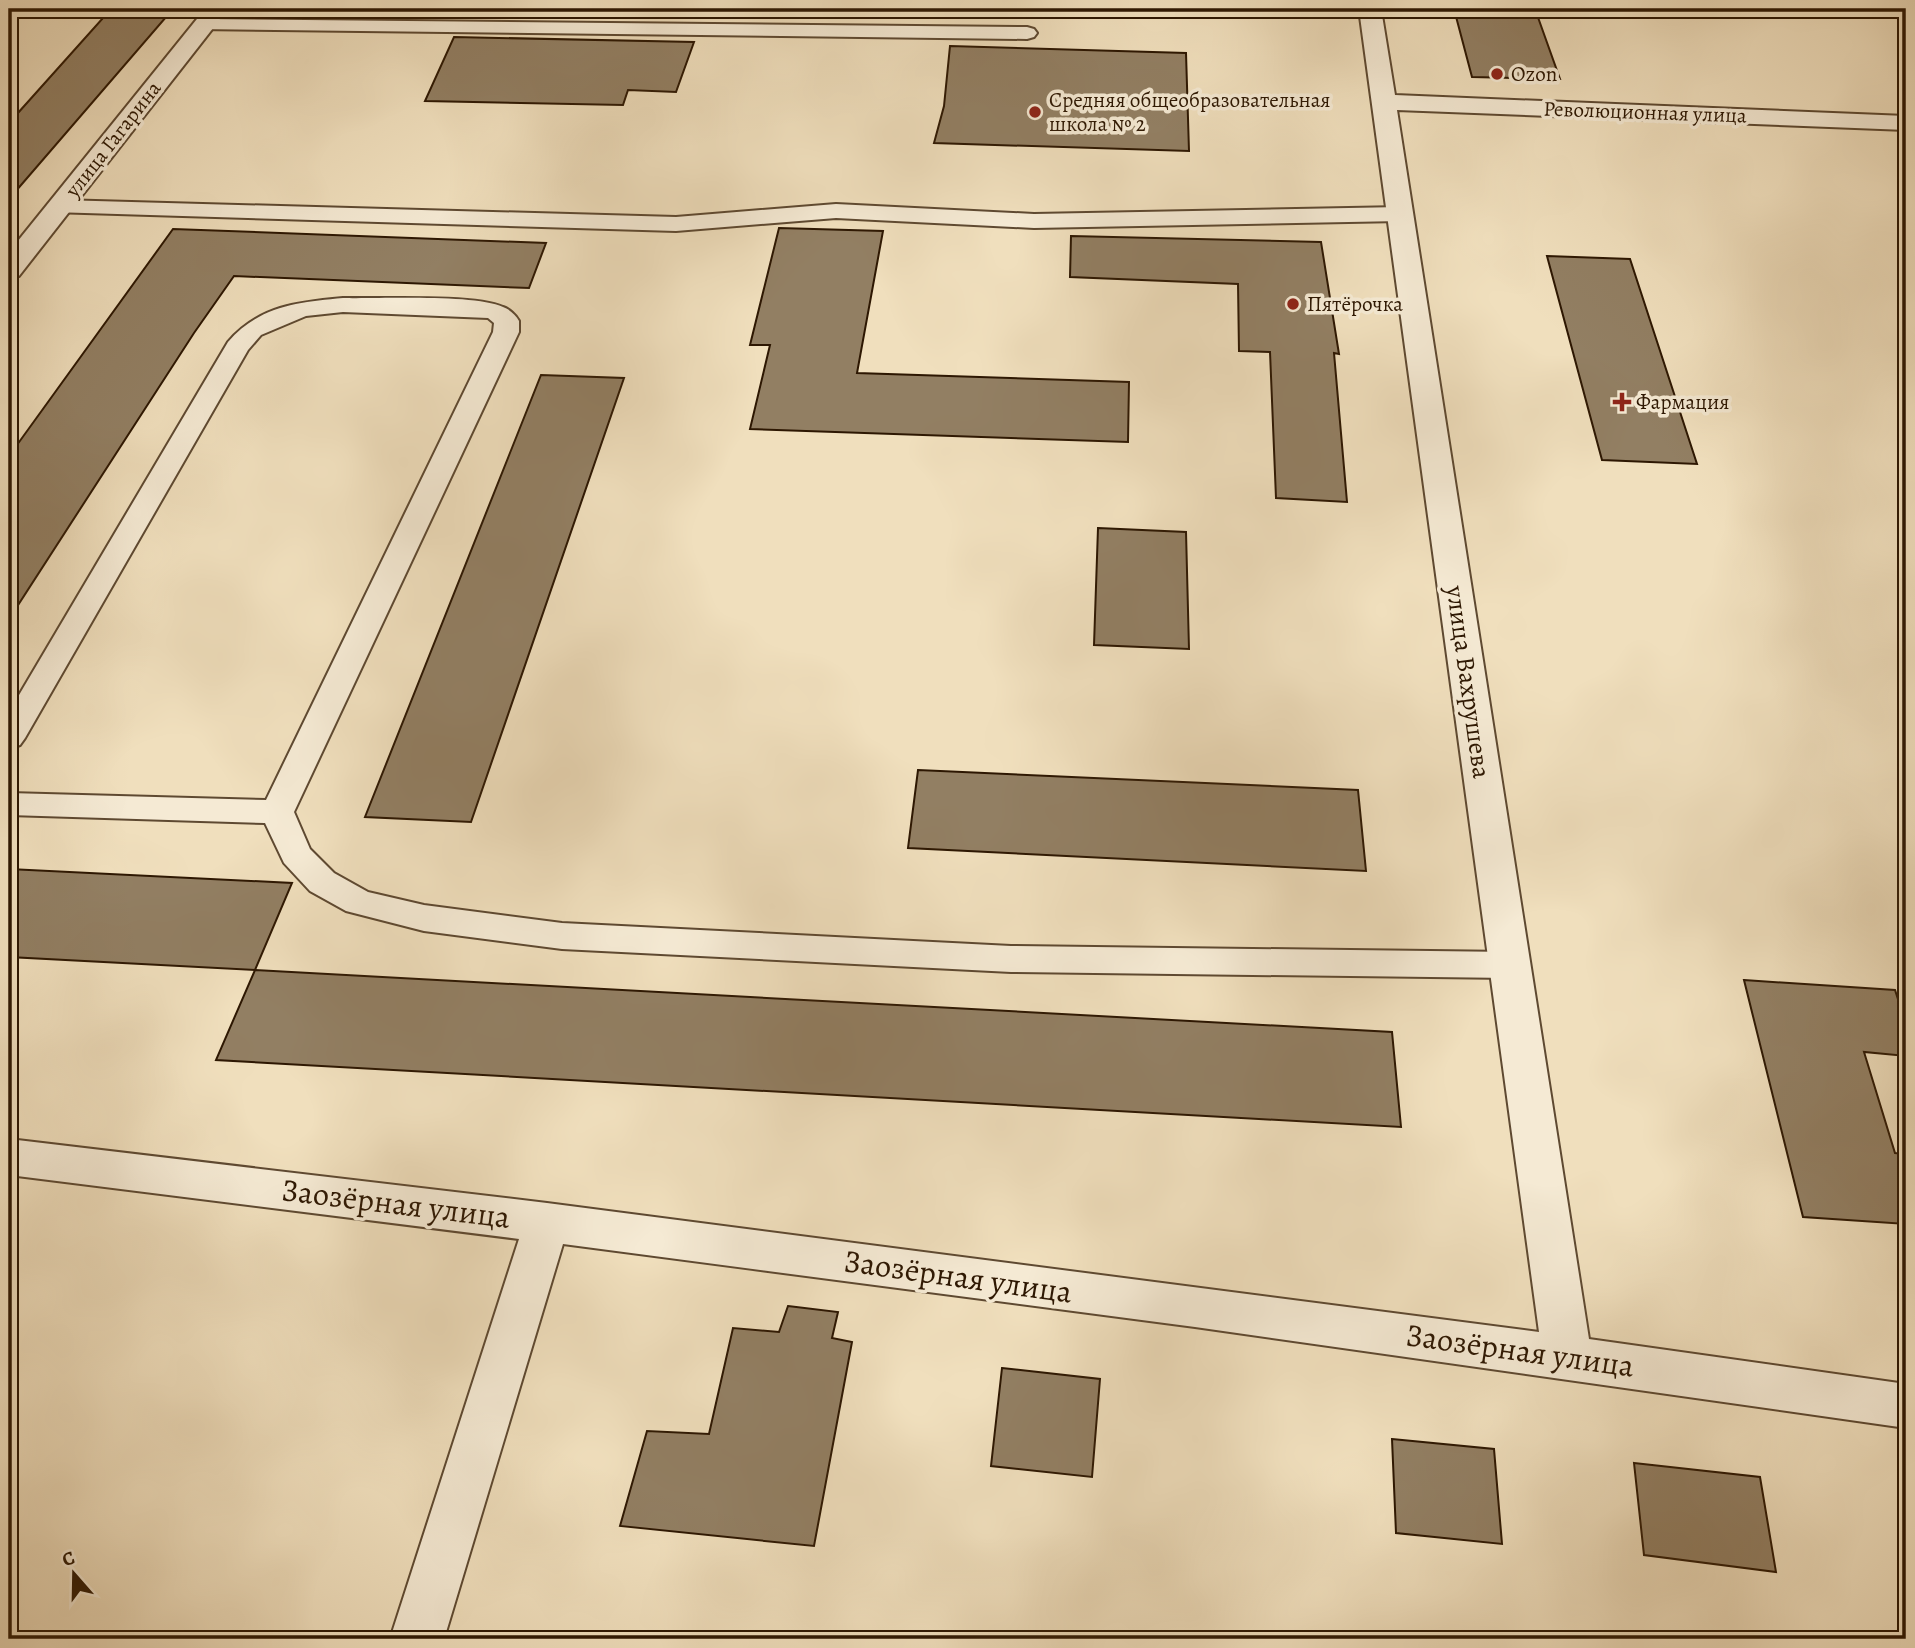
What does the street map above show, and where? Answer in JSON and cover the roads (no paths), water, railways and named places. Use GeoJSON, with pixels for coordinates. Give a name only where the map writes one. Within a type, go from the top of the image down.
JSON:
{"type":"FeatureCollection","features":[{"type":"Feature","properties":{"kind":"street","name":"улица Вахрушева"},"geometry":{"type":"LineString","coordinates":[[1370,9],[1567,1356]]}},
{"type":"Feature","properties":{"kind":"street","name":"улица Гагарина"},"geometry":{"type":"LineString","coordinates":[[9,270],[211,17]]}},
{"type":"Feature","properties":{"kind":"street","name":"Революционная улица"},"geometry":{"type":"LineString","coordinates":[[1385,102],[1906,123]]}},
{"type":"Feature","properties":{"kind":"street","name":"Заозёрная улица"},"geometry":{"type":"LineString","coordinates":[[9,1157],[547,1222],[1567,1356],[1906,1405]]}},
{"type":"Feature","properties":{"kind":"street"},"geometry":{"type":"LineString","coordinates":[[417,1639],[547,1222]]}},
{"type":"Feature","properties":{"kind":"lane"},"geometry":{"type":"LineString","coordinates":[[211,17],[1027,33]]}},
{"type":"Feature","properties":{"kind":"lane"},"geometry":{"type":"LineString","coordinates":[[60,207],[676,224],[836,211],[1034,221],[1401,214]]}},
{"type":"Feature","properties":{"kind":"lane"},"geometry":{"type":"LineString","coordinates":[[9,738],[237,347],[252,330],[302,309],[343,305],[464,308],[495,312],[507,320],[506,332],[277,812],[296,855],[323,882],[358,902],[424,918],[562,936],[1012,959],[1511,965]]}},
{"type":"Feature","properties":{"kind":"lane"},"geometry":{"type":"LineString","coordinates":[[9,804],[277,812]]}},
{"type":"Feature","properties":{"kind":"place","name":"Ozon"},"geometry":{"type":"Point","coordinates":[1497,74]}},
{"type":"Feature","properties":{"kind":"place","name":"Средняя общеобразовательная школа № 2"},"geometry":{"type":"Point","coordinates":[1035,112]}},
{"type":"Feature","properties":{"kind":"place","name":"Пятёрочка"},"geometry":{"type":"Point","coordinates":[1293,304]}},
{"type":"Feature","properties":{"kind":"place","name":"Фармация"},"geometry":{"type":"Point","coordinates":[1622,402]}}]}
